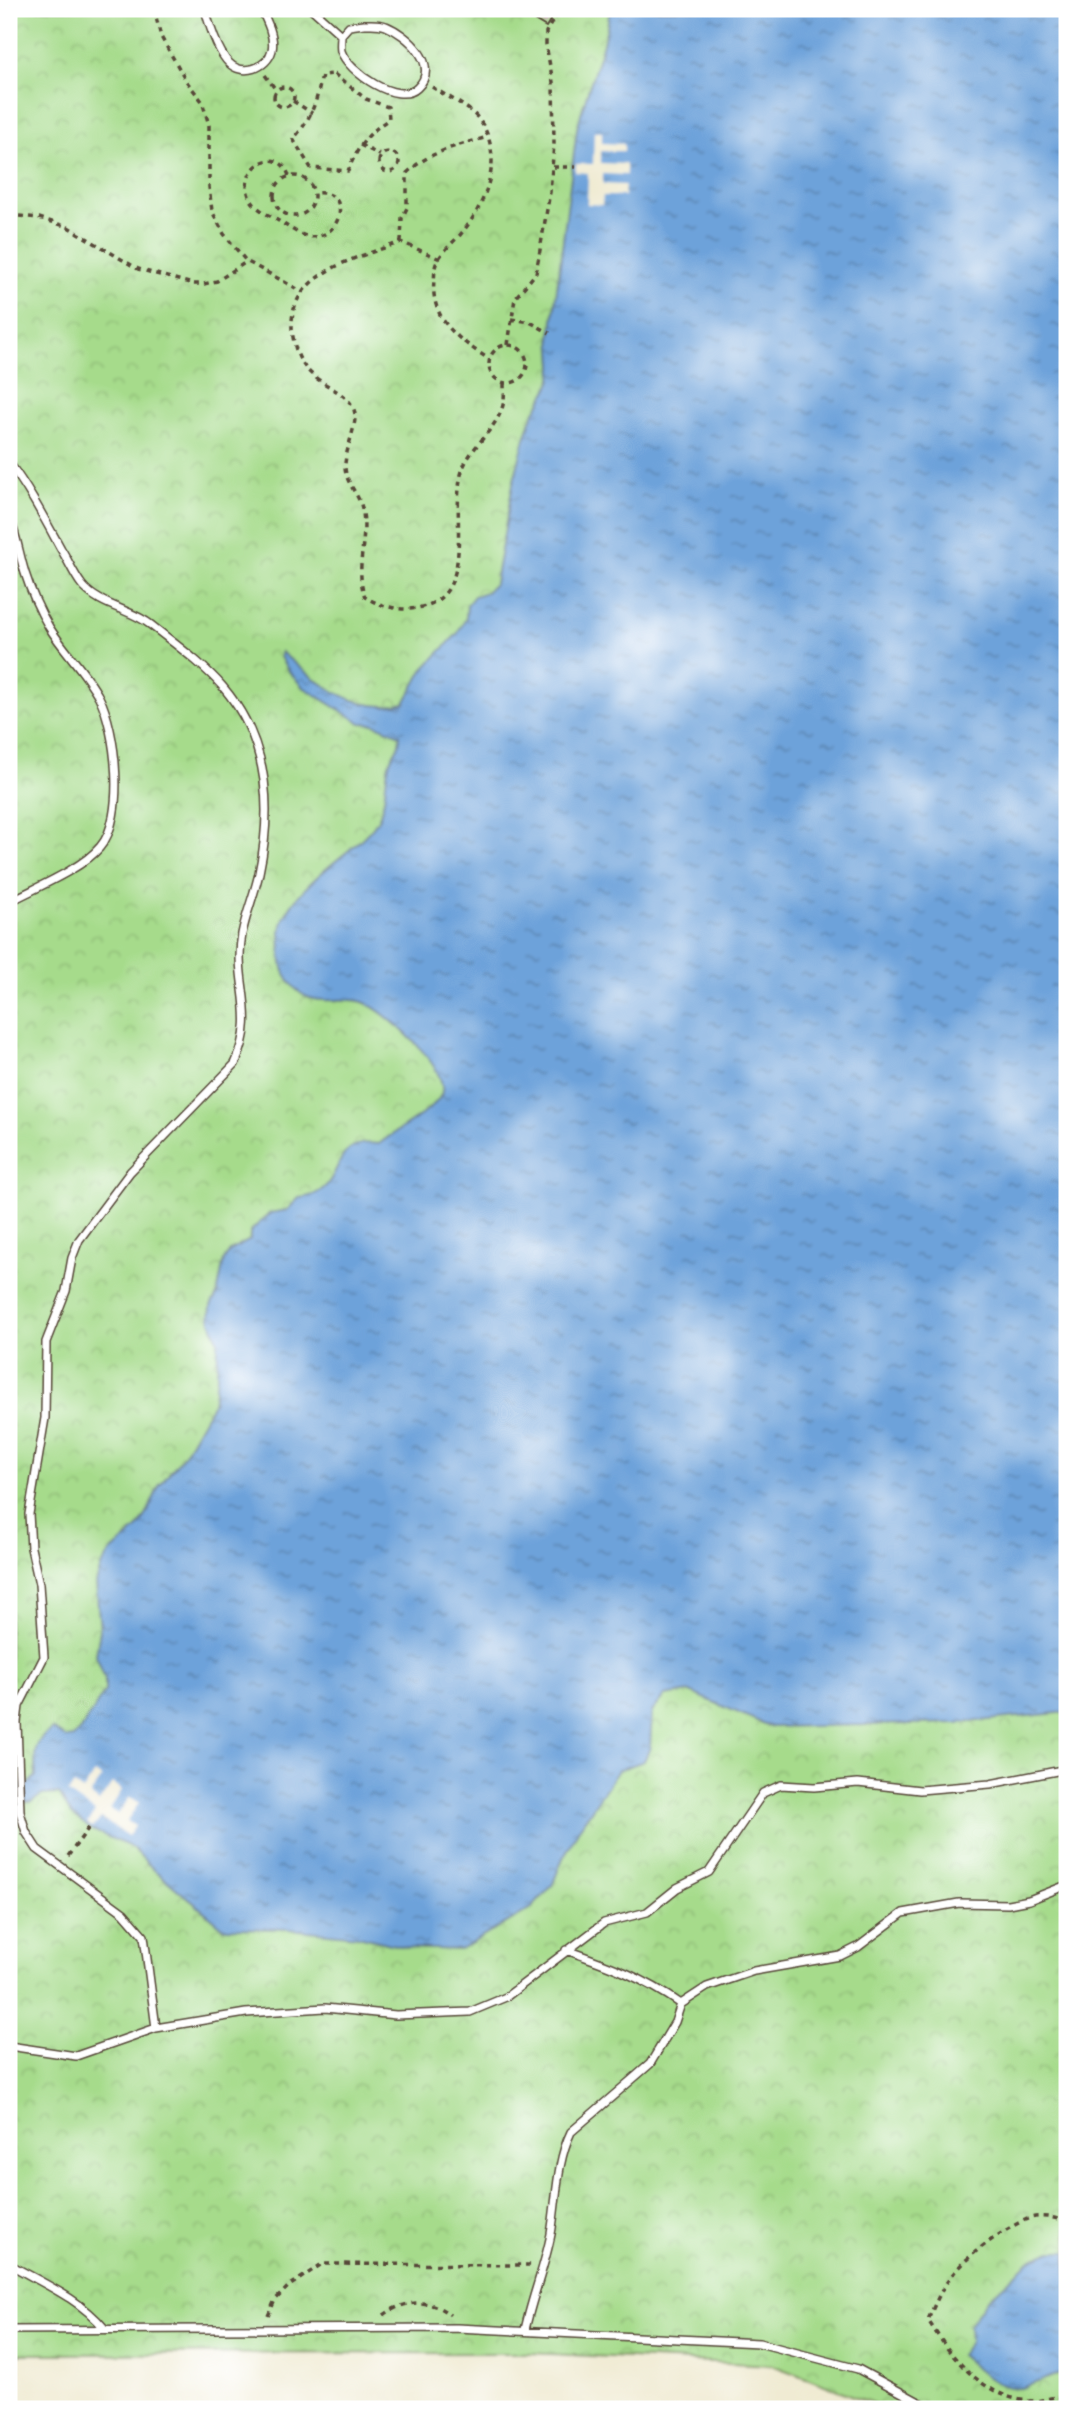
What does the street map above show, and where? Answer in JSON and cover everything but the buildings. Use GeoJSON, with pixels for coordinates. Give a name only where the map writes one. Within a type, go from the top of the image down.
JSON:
{"type":"FeatureCollection","features":[{"type":"Feature","properties":{"kind":"lane"},"geometry":{"type":"LineString","coordinates":[[205,9],[226,61],[235,68],[247,71],[259,66],[272,51],[272,36],[261,9]]}},
{"type":"Feature","properties":{"kind":"lane"},"geometry":{"type":"LineString","coordinates":[[312,9],[341,35]]}},
{"type":"Feature","properties":{"kind":"lane"},"geometry":{"type":"LineString","coordinates":[[364,24],[382,24],[400,33],[419,51],[424,62],[422,81],[416,89],[407,93],[389,91],[374,84],[348,62],[341,50],[341,35],[349,26],[364,24]]}},
{"type":"Feature","properties":{"kind":"lane"},"geometry":{"type":"LineString","coordinates":[[9,224],[10,214]]}},
{"type":"Feature","properties":{"kind":"lane"},"geometry":{"type":"LineString","coordinates":[[9,463],[83,587],[108,603],[148,622],[222,686],[240,709],[261,757],[265,778],[266,806],[260,872],[242,932],[240,953],[246,1009],[246,1031],[242,1049],[235,1064],[130,1172],[79,1240],[65,1291],[46,1342],[46,1409],[29,1514],[31,1548],[39,1584],[44,1657],[19,1706],[17,1722],[20,1812],[26,1832],[37,1849],[124,1913],[144,1936],[156,2028]]}},
{"type":"Feature","properties":{"kind":"lane"},"geometry":{"type":"LineString","coordinates":[[9,517],[35,600],[50,629],[99,698],[109,725],[115,773],[113,817],[108,837],[99,849],[70,869],[9,902]]}},
{"type":"Feature","properties":{"kind":"lane"},"geometry":{"type":"LineString","coordinates":[[9,2055],[10,2045],[76,2056],[156,2028],[246,2013],[325,2008],[396,2015],[470,2012],[506,1997],[604,1923],[647,1912],[677,1888],[709,1872],[763,1793],[780,1785],[814,1787],[858,1783],[920,1790],[990,1784],[1067,1769]]}},
{"type":"Feature","properties":{"kind":"lane"},"geometry":{"type":"LineString","coordinates":[[525,2330],[550,2237],[564,2147],[571,2132],[650,2064],[669,2034],[681,2004],[707,1987],[754,1971],[839,1956],[858,1947],[903,1913],[959,1903],[1008,1904],[1029,1900],[1067,1885]]}},
{"type":"Feature","properties":{"kind":"lane"},"geometry":{"type":"LineString","coordinates":[[566,1950],[631,1973],[681,2004]]}},
{"type":"Feature","properties":{"kind":"lane"},"geometry":{"type":"LineString","coordinates":[[9,2264],[74,2301],[91,2313],[104,2329]]}},
{"type":"Feature","properties":{"kind":"lane"},"geometry":{"type":"LineString","coordinates":[[9,2330],[457,2328],[759,2343],[858,2369],[932,2409]]}},
{"type":"Feature","properties":{"kind":"path"},"geometry":{"type":"LineString","coordinates":[[154,9],[161,37],[202,102],[209,125],[209,187],[212,211],[225,234],[246,261],[303,292]]}},
{"type":"Feature","properties":{"kind":"path"},"geometry":{"type":"LineString","coordinates":[[508,345],[515,298],[536,273],[553,167],[553,82],[546,32],[560,9]]}},
{"type":"Feature","properties":{"kind":"path"},"geometry":{"type":"LineString","coordinates":[[259,66],[276,90],[274,100],[278,105],[288,106],[293,102],[294,95],[288,88],[276,90]]}},
{"type":"Feature","properties":{"kind":"path"},"geometry":{"type":"LineString","coordinates":[[334,74],[359,94],[388,107],[389,119],[372,130],[360,145],[348,171],[311,168],[293,139],[312,114],[322,75],[334,74]]}},
{"type":"Feature","properties":{"kind":"path"},"geometry":{"type":"LineString","coordinates":[[422,81],[475,115],[487,131],[492,154],[491,180],[481,204],[467,226],[436,264],[433,288],[441,320],[453,335],[488,359],[493,377],[511,384],[522,378],[527,366],[520,349],[508,345],[496,349],[488,359]]}},
{"type":"Feature","properties":{"kind":"path"},"geometry":{"type":"LineString","coordinates":[[293,102],[312,114]]}},
{"type":"Feature","properties":{"kind":"path"},"geometry":{"type":"LineString","coordinates":[[407,173],[427,158],[488,137]]}},
{"type":"Feature","properties":{"kind":"path"},"geometry":{"type":"LineString","coordinates":[[360,145],[380,155]]}},
{"type":"Feature","properties":{"kind":"path"},"geometry":{"type":"LineString","coordinates":[[389,151],[396,154],[398,167],[392,172],[382,170],[378,164],[380,155],[389,151]]}},
{"type":"Feature","properties":{"kind":"path"},"geometry":{"type":"LineString","coordinates":[[289,176],[286,167],[278,162],[268,160],[257,164],[251,170],[249,196],[262,211],[302,235],[318,236],[328,233],[336,225],[340,207],[336,197],[330,193],[314,193]]}},
{"type":"Feature","properties":{"kind":"path"},"geometry":{"type":"LineString","coordinates":[[398,167],[407,173]]}},
{"type":"Feature","properties":{"kind":"path"},"geometry":{"type":"LineString","coordinates":[[553,167],[576,167]]}},
{"type":"Feature","properties":{"kind":"path"},"geometry":{"type":"LineString","coordinates":[[304,178],[311,168]]}},
{"type":"Feature","properties":{"kind":"path"},"geometry":{"type":"LineString","coordinates":[[401,243],[402,218],[407,208],[407,173]]}},
{"type":"Feature","properties":{"kind":"path"},"geometry":{"type":"LineString","coordinates":[[289,176],[304,178],[310,183],[314,193],[314,202],[306,213],[293,217],[280,211],[274,200],[279,182],[289,176]]}},
{"type":"Feature","properties":{"kind":"path"},"geometry":{"type":"LineString","coordinates":[[10,214],[39,218],[68,227],[138,269],[192,284],[204,285],[217,281],[246,261]]}},
{"type":"Feature","properties":{"kind":"path"},"geometry":{"type":"LineString","coordinates":[[440,259],[401,243],[321,273],[305,286],[293,315],[292,332],[296,353],[303,366],[345,397],[352,406],[355,417],[345,466],[347,481],[362,507],[361,585],[365,597],[378,605],[415,609],[428,606],[441,597],[451,584],[457,570],[457,506],[463,469],[473,450],[499,415],[503,404],[504,383]]}},
{"type":"Feature","properties":{"kind":"path"},"geometry":{"type":"LineString","coordinates":[[511,319],[530,322],[550,333]]}},
{"type":"Feature","properties":{"kind":"path"},"geometry":{"type":"LineString","coordinates":[[61,1867],[90,1826]]}},
{"type":"Feature","properties":{"kind":"path"},"geometry":{"type":"LineString","coordinates":[[1067,2222],[1039,2216],[1026,2219],[982,2248],[958,2268],[940,2292],[928,2320],[943,2344],[989,2388],[1005,2396],[1032,2401],[1067,2396]]}},
{"type":"Feature","properties":{"kind":"path"},"geometry":{"type":"LineString","coordinates":[[265,2329],[275,2300],[289,2286],[322,2264],[542,2265]]}},
{"type":"Feature","properties":{"kind":"path"},"geometry":{"type":"LineString","coordinates":[[376,2329],[381,2317],[392,2308],[416,2302],[443,2310],[453,2318],[457,2328]]}},
{"type":"Feature","properties":{"kind":"green space"},"geometry":{"type":"Polygon","coordinates":[[[9,9],[1067,9],[1067,2409],[888,2409],[772,2365],[529,2353],[9,2354],[9,9]]]}},
{"type":"Feature","properties":{"kind":"water"},"geometry":{"type":"Polygon","coordinates":[[[610,9],[1067,9],[1067,1712],[960,1723],[771,1727],[690,1692],[665,1696],[652,1712],[650,1748],[644,1761],[618,1770],[580,1827],[552,1886],[532,1908],[460,1950],[407,1948],[358,1936],[288,1929],[224,1928],[153,1869],[133,1848],[92,1830],[71,1814],[59,1794],[43,1795],[31,1802],[9,1803],[9,1786],[27,1785],[36,1776],[35,1755],[41,1738],[52,1729],[66,1738],[73,1737],[82,1728],[105,1691],[105,1679],[96,1655],[100,1630],[96,1583],[101,1567],[111,1552],[137,1529],[147,1514],[159,1486],[182,1457],[213,1403],[218,1341],[210,1318],[224,1260],[230,1251],[250,1240],[250,1232],[270,1213],[287,1210],[299,1198],[315,1194],[326,1186],[350,1148],[362,1144],[379,1144],[430,1108],[441,1095],[442,1084],[437,1071],[414,1042],[386,1016],[363,1002],[306,997],[290,982],[284,972],[281,941],[285,916],[305,889],[364,837],[377,821],[389,764],[399,744],[400,735],[374,724],[361,723],[303,687],[280,657],[281,652],[323,685],[355,701],[388,706],[405,703],[423,670],[458,633],[466,618],[467,605],[474,596],[486,592],[495,583],[513,484],[525,438],[533,415],[552,379],[551,336],[577,129],[604,39],[610,9]]]}},
{"type":"Feature","properties":{"kind":"water"},"geometry":{"type":"Polygon","coordinates":[[[1052,2251],[1067,2251],[1067,2373],[1024,2387],[1007,2387],[981,2373],[960,2355],[970,2342],[969,2325],[986,2301],[1032,2259],[1052,2251]]]}},
{"type":"Feature","properties":{"kind":"pier"},"geometry":{"type":"Polygon","coordinates":[[[594,132],[602,132],[602,143],[624,144],[624,151],[601,151],[601,163],[626,164],[626,175],[603,174],[603,184],[625,185],[624,196],[603,196],[602,205],[587,204],[588,173],[575,172],[576,164],[593,164],[594,132]]]}},
{"type":"Feature","properties":{"kind":"pier"},"geometry":{"type":"Polygon","coordinates":[[[95,1773],[102,1778],[90,1795],[99,1802],[112,1783],[122,1790],[110,1809],[118,1814],[130,1797],[139,1803],[127,1821],[135,1826],[128,1836],[101,1818],[93,1828],[87,1824],[95,1812],[68,1793],[74,1785],[83,1791],[95,1773]]]}}]}
